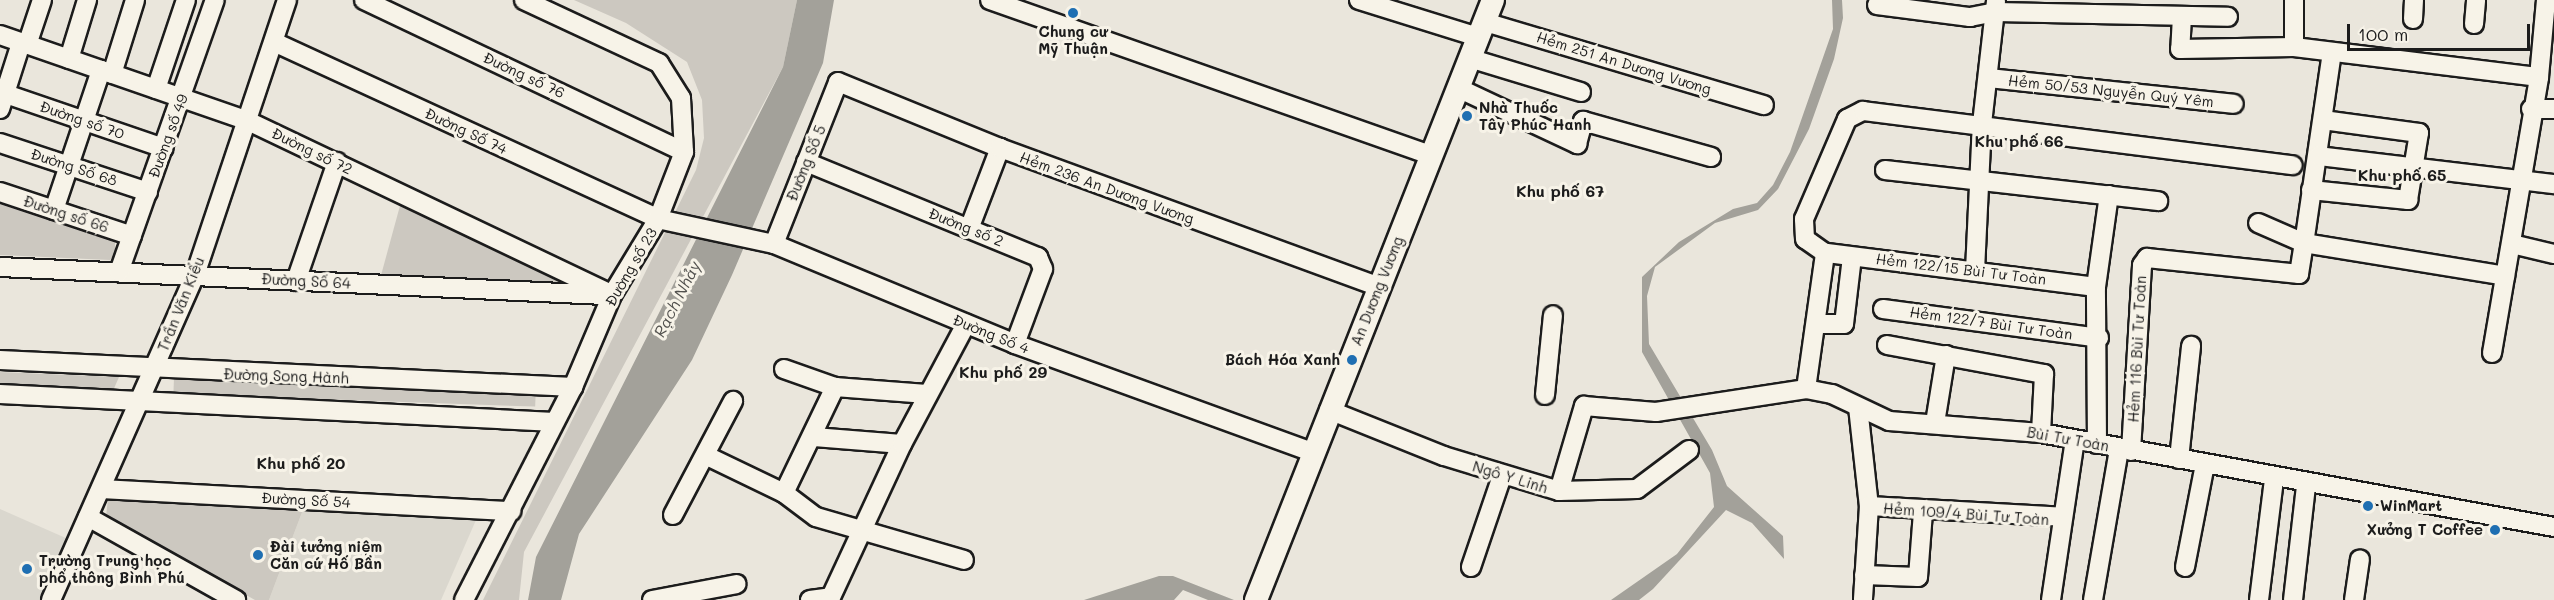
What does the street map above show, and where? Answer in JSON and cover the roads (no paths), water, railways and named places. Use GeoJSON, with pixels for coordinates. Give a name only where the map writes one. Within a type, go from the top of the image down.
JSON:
{"type":"FeatureCollection","features":[{"type":"Feature","properties":{"kind":"main road","name":"An Dương Vương"},"geometry":{"type":"LineString","coordinates":[[1259,591],[1312,452],[1493,0]]}},
{"type":"Feature","properties":{"kind":"street"},"geometry":{"type":"LineString","coordinates":[[2,98],[42,0]]}},
{"type":"Feature","properties":{"kind":"street"},"geometry":{"type":"LineString","coordinates":[[69,59],[87,0]]}},
{"type":"Feature","properties":{"kind":"street"},"geometry":{"type":"LineString","coordinates":[[54,210],[84,121],[135,0]]}},
{"type":"Feature","properties":{"kind":"street"},"geometry":{"type":"LineString","coordinates":[[156,89],[186,0]]}},
{"type":"Feature","properties":{"kind":"street","name":"Đường số 49"},"geometry":{"type":"LineString","coordinates":[[119,272],[215,0]]}},
{"type":"Feature","properties":{"kind":"street","name":"Trần Văn Kiểu"},"geometry":{"type":"LineString","coordinates":[[51,600],[195,275],[287,0]]}},
{"type":"Feature","properties":{"kind":"street","name":"Đường số 76"},"geometry":{"type":"LineString","coordinates":[[364,0],[684,152]]}},
{"type":"Feature","properties":{"kind":"street","name":"Đường số 23"},"geometry":{"type":"LineString","coordinates":[[464,600],[573,387],[612,296],[658,219],[684,152],[681,98],[659,63],[524,0]]}},
{"type":"Feature","properties":{"kind":"street"},"geometry":{"type":"LineString","coordinates":[[990,0],[1432,156]]}},
{"type":"Feature","properties":{"kind":"street","name":"Hẻm 251 An Dương Vương"},"geometry":{"type":"LineString","coordinates":[[1359,0],[1482,29],[1764,105]]}},
{"type":"Feature","properties":{"kind":"street"},"geometry":{"type":"LineString","coordinates":[[2294,0],[2294,47]]}},
{"type":"Feature","properties":{"kind":"street"},"geometry":{"type":"LineString","coordinates":[[2413,19],[2414,0]]}},
{"type":"Feature","properties":{"kind":"street"},"geometry":{"type":"LineString","coordinates":[[2474,24],[2476,0]]}},
{"type":"Feature","properties":{"kind":"street"},"geometry":{"type":"LineString","coordinates":[[2492,353],[2512,244],[2518,177],[2539,77],[2546,0]]}},
{"type":"Feature","properties":{"kind":"street"},"geometry":{"type":"LineString","coordinates":[[1877,5],[1917,5],[1970,17],[1996,6],[2228,17]]}},
{"type":"Feature","properties":{"kind":"street"},"geometry":{"type":"LineString","coordinates":[[1975,271],[1982,124],[1996,6]]}},
{"type":"Feature","properties":{"kind":"street"},"geometry":{"type":"LineString","coordinates":[[2181,16],[2180,49],[2294,47],[2539,77]]}},
{"type":"Feature","properties":{"kind":"street","name":"Đường số 72"},"geometry":{"type":"LineString","coordinates":[[0,35],[248,121],[612,296]]}},
{"type":"Feature","properties":{"kind":"street","name":"Đường Số 74"},"geometry":{"type":"LineString","coordinates":[[274,42],[658,219],[768,242]]}},
{"type":"Feature","properties":{"kind":"street"},"geometry":{"type":"LineString","coordinates":[[2304,243],[2332,52]]}},
{"type":"Feature","properties":{"kind":"street"},"geometry":{"type":"LineString","coordinates":[[1469,58],[1581,92]]}},
{"type":"Feature","properties":{"kind":"street","name":"Hẻm 50/53 Nguyễn Quý Yêm"},"geometry":{"type":"LineString","coordinates":[[1988,78],[2234,104]]}},
{"type":"Feature","properties":{"kind":"street","name":"Hẻm 236 An Dương Vương"},"geometry":{"type":"LineString","coordinates":[[838,82],[1000,148],[1379,287]]}},
{"type":"Feature","properties":{"kind":"street","name":"Đường Số 5"},"geometry":{"type":"LineString","coordinates":[[768,242],[806,162],[838,82]]}},
{"type":"Feature","properties":{"kind":"street"},"geometry":{"type":"LineString","coordinates":[[1458,88],[1577,144],[1583,122],[1711,157]]}},
{"type":"Feature","properties":{"kind":"street","name":"Đường số 70"},"geometry":{"type":"LineString","coordinates":[[2,98],[84,121],[164,148]]}},
{"type":"Feature","properties":{"kind":"street"},"geometry":{"type":"LineString","coordinates":[[2531,109],[2554,110]]}},
{"type":"Feature","properties":{"kind":"street"},"geometry":{"type":"LineString","coordinates":[[1806,389],[1817,324],[1825,253],[1802,230],[1847,119],[1855,113],[1982,124],[2293,165]]}},
{"type":"Feature","properties":{"kind":"street"},"geometry":{"type":"LineString","coordinates":[[2311,190],[2408,200],[2414,166],[2419,133],[2323,120]]}},
{"type":"Feature","properties":{"kind":"street","name":"Đường Số 68"},"geometry":{"type":"LineString","coordinates":[[0,143],[148,192]]}},
{"type":"Feature","properties":{"kind":"street"},"geometry":{"type":"LineString","coordinates":[[969,229],[1000,148]]}},
{"type":"Feature","properties":{"kind":"street"},"geometry":{"type":"LineString","coordinates":[[2318,156],[2518,177],[2554,184]]}},
{"type":"Feature","properties":{"kind":"street"},"geometry":{"type":"LineString","coordinates":[[296,281],[337,162]]}},
{"type":"Feature","properties":{"kind":"street","name":"Đường số 2"},"geometry":{"type":"LineString","coordinates":[[806,162],[1043,262],[1014,344]]}},
{"type":"Feature","properties":{"kind":"street"},"geometry":{"type":"LineString","coordinates":[[1885,170],[2158,201]]}},
{"type":"Feature","properties":{"kind":"street","name":"Đường số 66"},"geometry":{"type":"LineString","coordinates":[[0,192],[132,236]]}},
{"type":"Feature","properties":{"kind":"street"},"geometry":{"type":"LineString","coordinates":[[2097,444],[2099,338],[2096,287],[2109,195]]}},
{"type":"Feature","properties":{"kind":"street"},"geometry":{"type":"LineString","coordinates":[[2258,223],[2304,243],[2505,276]]}},
{"type":"Feature","properties":{"kind":"street","name":"Đường Số 4"},"geometry":{"type":"LineString","coordinates":[[768,242],[1014,344],[1312,452]]}},
{"type":"Feature","properties":{"kind":"street","name":"Hẻm 116 Bùi Tư Toàn"},"geometry":{"type":"LineString","coordinates":[[2125,450],[2142,265],[2147,258],[2299,274],[2304,243]]}},
{"type":"Feature","properties":{"kind":"street"},"geometry":{"type":"LineString","coordinates":[[2512,244],[2554,254]]}},
{"type":"Feature","properties":{"kind":"street","name":"Hẻm 122/15 Bùi Tư Toàn"},"geometry":{"type":"LineString","coordinates":[[1825,253],[2096,287]]}},
{"type":"Feature","properties":{"kind":"street"},"geometry":{"type":"LineString","coordinates":[[1817,324],[1844,324],[1852,257]]}},
{"type":"Feature","properties":{"kind":"street","name":"Đường Số 64"},"geometry":{"type":"LineString","coordinates":[[0,267],[612,296]]}},
{"type":"Feature","properties":{"kind":"street","name":"Hẻm 122/7 Bùi Tư Toàn"},"geometry":{"type":"LineString","coordinates":[[1883,309],[2099,338]]}},
{"type":"Feature","properties":{"kind":"street"},"geometry":{"type":"LineString","coordinates":[[1545,395],[1553,315]]}},
{"type":"Feature","properties":{"kind":"street"},"geometry":{"type":"LineString","coordinates":[[810,600],[831,597],[860,530],[902,444],[966,324]]}},
{"type":"Feature","properties":{"kind":"street"},"geometry":{"type":"LineString","coordinates":[[1887,345],[2036,370],[2045,381],[2041,433]]}},
{"type":"Feature","properties":{"kind":"street"},"geometry":{"type":"LineString","coordinates":[[2179,459],[2191,346]]}},
{"type":"Feature","properties":{"kind":"street"},"geometry":{"type":"LineString","coordinates":[[1935,423],[1946,355]]}},
{"type":"Feature","properties":{"kind":"street","name":"Đường Song Hành"},"geometry":{"type":"LineString","coordinates":[[0,360],[153,371],[573,387]]}},
{"type":"Feature","properties":{"kind":"street"},"geometry":{"type":"LineString","coordinates":[[784,369],[835,387],[927,394]]}},
{"type":"Feature","properties":{"kind":"street"},"geometry":{"type":"LineString","coordinates":[[784,493],[814,437],[835,387]]}},
{"type":"Feature","properties":{"kind":"street","name":"Bùi Tư Toàn"},"geometry":{"type":"LineString","coordinates":[[1559,491],[1584,406],[1670,411],[1806,389],[1889,421],[2041,433],[2306,486],[2554,527]]}},
{"type":"Feature","properties":{"kind":"street"},"geometry":{"type":"LineString","coordinates":[[0,394],[138,404],[554,422]]}},
{"type":"Feature","properties":{"kind":"street"},"geometry":{"type":"LineString","coordinates":[[673,515],[707,456],[734,401]]}},
{"type":"Feature","properties":{"kind":"street"},"geometry":{"type":"LineString","coordinates":[[1857,407],[1869,506],[1863,600]]}},
{"type":"Feature","properties":{"kind":"street","name":"Ngô Y Linh"},"geometry":{"type":"LineString","coordinates":[[1329,410],[1502,476],[1559,491],[1637,489],[1689,450]]}},
{"type":"Feature","properties":{"kind":"street"},"geometry":{"type":"LineString","coordinates":[[814,437],[902,444]]}},
{"type":"Feature","properties":{"kind":"street"},"geometry":{"type":"LineString","coordinates":[[2051,600],[2075,440]]}},
{"type":"Feature","properties":{"kind":"street"},"geometry":{"type":"LineString","coordinates":[[2093,600],[2125,450]]}},
{"type":"Feature","properties":{"kind":"street"},"geometry":{"type":"LineString","coordinates":[[707,456],[784,493],[816,517],[964,560]]}},
{"type":"Feature","properties":{"kind":"street"},"geometry":{"type":"LineString","coordinates":[[2186,567],[2205,464]]}},
{"type":"Feature","properties":{"kind":"street"},"geometry":{"type":"LineString","coordinates":[[1471,567],[1502,476]]}},
{"type":"Feature","properties":{"kind":"street"},"geometry":{"type":"LineString","coordinates":[[2259,600],[2274,480]]}},
{"type":"Feature","properties":{"kind":"street"},"geometry":{"type":"LineString","coordinates":[[2293,600],[2306,486]]}},
{"type":"Feature","properties":{"kind":"street","name":"Đường Số 54"},"geometry":{"type":"LineString","coordinates":[[101,489],[511,511]]}},
{"type":"Feature","properties":{"kind":"street","name":"Hẻm 109/4 Bùi Tư Toàn"},"geometry":{"type":"LineString","coordinates":[[1869,506],[1923,512],[2063,517]]}},
{"type":"Feature","properties":{"kind":"street"},"geometry":{"type":"LineString","coordinates":[[1864,575],[1918,577],[1923,512]]}},
{"type":"Feature","properties":{"kind":"street"},"geometry":{"type":"LineString","coordinates":[[88,517],[236,600]]}},
{"type":"Feature","properties":{"kind":"street"},"geometry":{"type":"LineString","coordinates":[[2354,600],[2360,559]]}},
{"type":"Feature","properties":{"kind":"street"},"geometry":{"type":"LineString","coordinates":[[652,600],[736,584]]}},
{"type":"Feature","properties":{"kind":"water","name":"Rạch Nhảy"},"geometry":{"type":"Polygon","coordinates":[[[797,0],[834,0],[823,63],[732,275],[692,360],[579,534],[561,600],[528,600],[536,557],[783,67],[797,0]]]}},
{"type":"Feature","properties":{"kind":"water"},"geometry":{"type":"Polygon","coordinates":[[[1832,0],[1842,0],[1843,18],[1834,59],[1809,129],[1778,189],[1758,210],[1715,223],[1655,267],[1647,296],[1649,344],[1712,450],[1727,486],[1783,536],[1784,559],[1752,523],[1726,510],[1653,589],[1639,600],[1611,600],[1677,554],[1714,507],[1710,473],[1642,352],[1642,277],[1679,242],[1733,209],[1757,203],[1773,185],[1790,152],[1833,29],[1832,0]]]}},
{"type":"Feature","properties":{"kind":"water"},"geometry":{"type":"Polygon","coordinates":[[[1159,576],[1173,576],[1234,600],[1208,600],[1183,590],[1174,600],[1084,600],[1159,576]]]}},
{"type":"Feature","properties":{"kind":"place","name":"Chung cư Mỹ Thuận"},"geometry":{"type":"Point","coordinates":[1073,13]}},
{"type":"Feature","properties":{"kind":"place","name":"Nhà Thuốc Tây Phúc Hanh"},"geometry":{"type":"Point","coordinates":[1467,116]}},
{"type":"Feature","properties":{"kind":"place","name":"Bách Hóa Xanh"},"geometry":{"type":"Point","coordinates":[1352,360]}},
{"type":"Feature","properties":{"kind":"place","name":"WinMart"},"geometry":{"type":"Point","coordinates":[2368,506]}},
{"type":"Feature","properties":{"kind":"place","name":"Xưởng T Coffee"},"geometry":{"type":"Point","coordinates":[2495,530]}},
{"type":"Feature","properties":{"kind":"place","name":"Đài tưởng niệm Căn cứ Hố Bần"},"geometry":{"type":"Point","coordinates":[258,555]}},
{"type":"Feature","properties":{"kind":"place","name":"Trường Trung học phổ thông Bình Phú"},"geometry":{"type":"Point","coordinates":[27,569]}},
{"type":"Feature","properties":{"kind":"district","name":"Khu phố 66"},"geometry":{"type":"Point","coordinates":[2019,141]}},
{"type":"Feature","properties":{"kind":"district","name":"Khu phố 65"},"geometry":{"type":"Point","coordinates":[2402,175]}},
{"type":"Feature","properties":{"kind":"district","name":"Khu phố 67"},"geometry":{"type":"Point","coordinates":[1560,191]}},
{"type":"Feature","properties":{"kind":"district","name":"Khu phố 29"},"geometry":{"type":"Point","coordinates":[1003,372]}},
{"type":"Feature","properties":{"kind":"district","name":"Khu phố 20"},"geometry":{"type":"Point","coordinates":[301,463]}}]}
